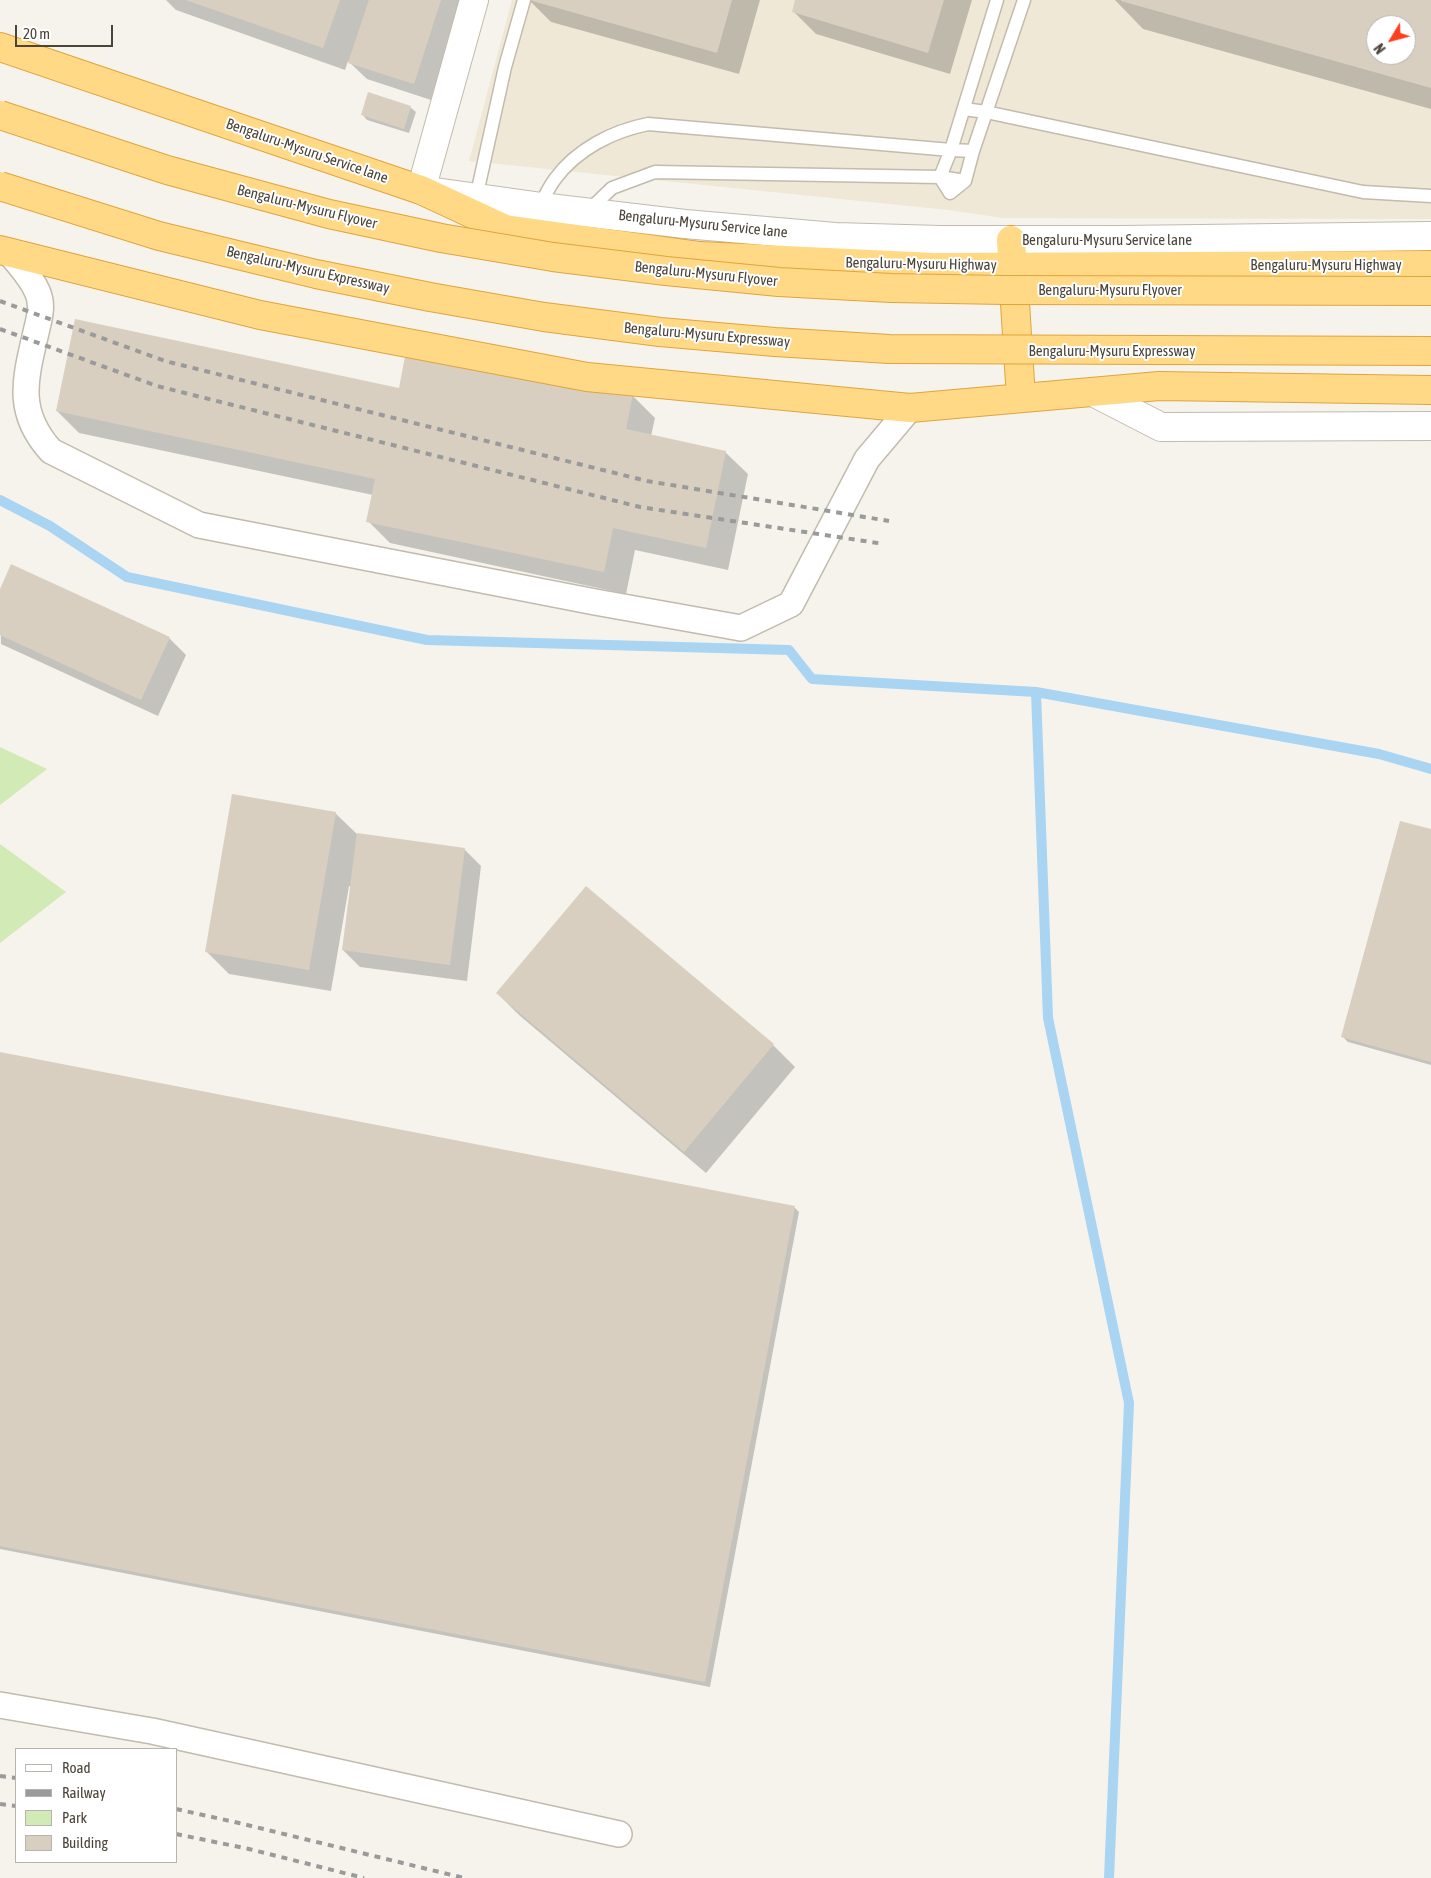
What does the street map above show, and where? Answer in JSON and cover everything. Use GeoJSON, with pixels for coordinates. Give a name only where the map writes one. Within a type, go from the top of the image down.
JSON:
{"type":"FeatureCollection","features":[{"type":"Feature","properties":{"kind":"highway","name":"Bengaluru-Mysuru Service lane"},"geometry":{"type":"LineString","coordinates":[[0,47],[421,190]]}},
{"type":"Feature","properties":{"kind":"highway","name":"Bengaluru-Mysuru Flyover"},"geometry":{"type":"LineString","coordinates":[[0,115],[167,170],[329,214],[440,238],[553,257],[666,271],[779,282],[891,288],[1431,291]]}},
{"type":"Feature","properties":{"kind":"highway","name":"Bengaluru-Mysuru Expressway"},"geometry":{"type":"LineString","coordinates":[[0,186],[159,236],[316,274],[430,297],[535,315],[660,332],[774,342],[889,349],[1431,351]]}},
{"type":"Feature","properties":{"kind":"highway","name":"Bengaluru-Mysuru Highway"},"geometry":{"type":"LineString","coordinates":[[421,190],[505,229],[690,254],[934,267],[1012,253],[1431,265]]}},
{"type":"Feature","properties":{"kind":"highway"},"geometry":{"type":"LineString","coordinates":[[5,252],[260,315],[588,377],[910,408],[1159,386],[1431,390]]}},
{"type":"Feature","properties":{"kind":"highway"},"geometry":{"type":"LineString","coordinates":[[1012,253],[1021,398]]}},
{"type":"Feature","properties":{"kind":"street"},"geometry":{"type":"LineString","coordinates":[[421,190],[474,0]]}},
{"type":"Feature","properties":{"kind":"street","name":"Bengaluru-Mysuru Service lane"},"geometry":{"type":"LineString","coordinates":[[421,190],[539,207],[685,224],[1012,253],[1122,240],[1431,236]]}},
{"type":"Feature","properties":{"kind":"street"},"geometry":{"type":"LineString","coordinates":[[5,252],[27,275],[38,292],[41,310],[26,376],[25,392],[32,424],[40,439],[52,451],[199,525],[594,602],[741,628],[791,604],[867,458],[910,408]]}},
{"type":"Feature","properties":{"kind":"street"},"geometry":{"type":"LineString","coordinates":[[1093,392],[1161,427],[1431,426]]}},
{"type":"Feature","properties":{"kind":"street"},"geometry":{"type":"LineString","coordinates":[[0,1705],[152,1731],[619,1834]]}},
{"type":"Feature","properties":{"kind":"lane"},"geometry":{"type":"LineString","coordinates":[[476,198],[505,67],[524,0]]}},
{"type":"Feature","properties":{"kind":"lane"},"geometry":{"type":"LineString","coordinates":[[940,177],[951,150],[997,0]]}},
{"type":"Feature","properties":{"kind":"lane"},"geometry":{"type":"LineString","coordinates":[[940,177],[950,193],[965,181],[973,150],[1024,0]]}},
{"type":"Feature","properties":{"kind":"lane"},"geometry":{"type":"LineString","coordinates":[[964,109],[986,112],[1363,192],[1431,196]]}},
{"type":"Feature","properties":{"kind":"lane"},"geometry":{"type":"LineString","coordinates":[[539,207],[554,180],[574,159],[597,143],[623,130],[648,124],[680,125],[951,150],[973,150]]}},
{"type":"Feature","properties":{"kind":"lane"},"geometry":{"type":"LineString","coordinates":[[586,212],[612,188],[655,172],[940,177]]}},
{"type":"Feature","properties":{"kind":"shaded area"},"geometry":{"type":"Polygon","coordinates":[[[512,0],[1431,0],[1431,219],[1003,218],[948,210],[469,161],[512,0]]]}},
{"type":"Feature","properties":{"kind":"green space"},"geometry":{"type":"Polygon","coordinates":[[[0,747],[47,769],[0,805],[0,747]]]}},
{"type":"Feature","properties":{"kind":"green space"},"geometry":{"type":"Polygon","coordinates":[[[0,844],[66,892],[0,943],[0,844]]]}},
{"type":"Feature","properties":{"kind":"building"},"geometry":{"type":"Polygon","coordinates":[[[186,0],[340,0],[323,48],[186,0]]]}},
{"type":"Feature","properties":{"kind":"building"},"geometry":{"type":"Polygon","coordinates":[[[369,0],[441,0],[414,84],[348,63],[369,0]]]}},
{"type":"Feature","properties":{"kind":"building"},"geometry":{"type":"Polygon","coordinates":[[[529,0],[732,0],[717,53],[529,0]]]}},
{"type":"Feature","properties":{"kind":"building"},"geometry":{"type":"Polygon","coordinates":[[[795,0],[944,0],[928,53],[792,12],[795,0]]]}},
{"type":"Feature","properties":{"kind":"building"},"geometry":{"type":"Polygon","coordinates":[[[1121,0],[1431,0],[1431,88],[1121,1],[1121,0]]]}},
{"type":"Feature","properties":{"kind":"building"},"geometry":{"type":"Polygon","coordinates":[[[368,92],[411,106],[404,129],[361,115],[368,92]]]}},
{"type":"Feature","properties":{"kind":"building"},"geometry":{"type":"Polygon","coordinates":[[[75,319],[399,388],[407,346],[633,394],[626,429],[726,451],[706,548],[613,528],[604,572],[366,522],[375,479],[56,411],[75,319]]]}},
{"type":"Feature","properties":{"kind":"building"},"geometry":{"type":"Polygon","coordinates":[[[11,564],[170,637],[141,700],[0,635],[0,589],[11,564]]]}},
{"type":"Feature","properties":{"kind":"building"},"geometry":{"type":"Polygon","coordinates":[[[232,794],[336,812],[309,970],[205,952],[232,794]]]}},
{"type":"Feature","properties":{"kind":"building"},"geometry":{"type":"Polygon","coordinates":[[[1400,821],[1431,829],[1431,1062],[1341,1037],[1400,821]]]}},
{"type":"Feature","properties":{"kind":"building"},"geometry":{"type":"Polygon","coordinates":[[[357,833],[465,848],[450,965],[342,950],[357,833]]]}},
{"type":"Feature","properties":{"kind":"building"},"geometry":{"type":"Polygon","coordinates":[[[586,886],[774,1044],[684,1152],[496,993],[586,886]]]}},
{"type":"Feature","properties":{"kind":"building"},"geometry":{"type":"Polygon","coordinates":[[[0,1052],[795,1206],[705,1682],[0,1546],[0,1052]]]}},
{"type":"Feature","properties":{"kind":"waterway"},"geometry":{"type":"LineString","coordinates":[[0,500],[50,526],[127,577],[427,640],[789,650],[812,679],[1036,692]]}},
{"type":"Feature","properties":{"kind":"waterway"},"geometry":{"type":"LineString","coordinates":[[1109,1878],[1129,1403],[1048,1018],[1036,692],[1379,754],[1431,769]]}},
{"type":"Feature","properties":{"kind":"railway"},"geometry":{"type":"LineString","coordinates":[[0,301],[165,361],[647,481],[889,521]]}},
{"type":"Feature","properties":{"kind":"railway"},"geometry":{"type":"LineString","coordinates":[[0,329],[157,386],[640,507],[884,544]]}},
{"type":"Feature","properties":{"kind":"railway"},"geometry":{"type":"LineString","coordinates":[[0,1776],[15,1778]]}},
{"type":"Feature","properties":{"kind":"railway"},"geometry":{"type":"LineString","coordinates":[[0,1804],[15,1806]]}},
{"type":"Feature","properties":{"kind":"railway"},"geometry":{"type":"LineString","coordinates":[[178,1809],[464,1878]]}},
{"type":"Feature","properties":{"kind":"railway"},"geometry":{"type":"LineString","coordinates":[[178,1834],[249,1849],[364,1878]]}}]}
